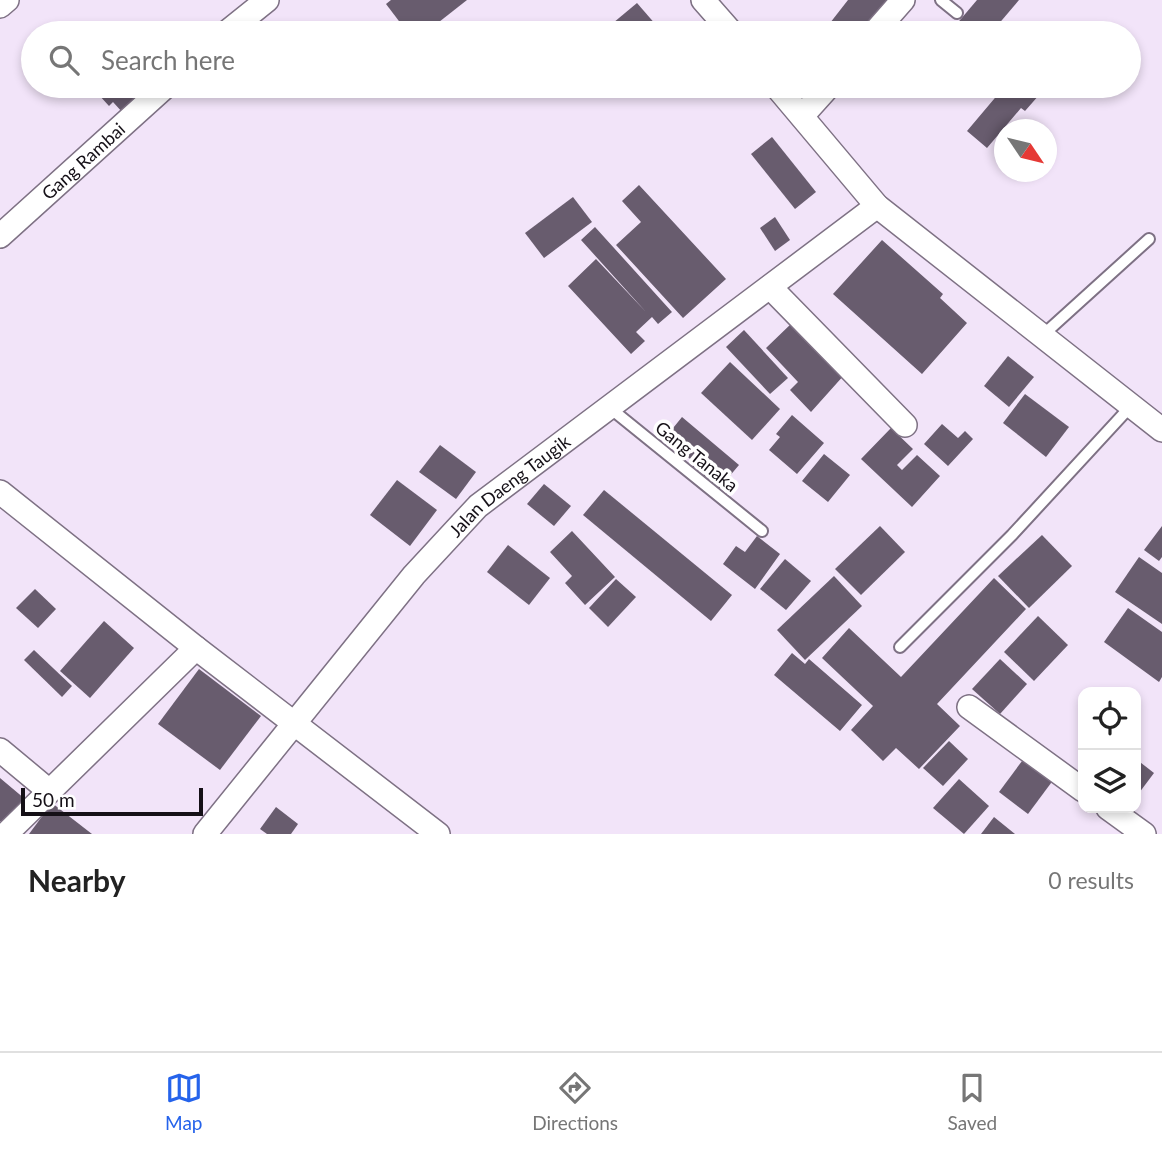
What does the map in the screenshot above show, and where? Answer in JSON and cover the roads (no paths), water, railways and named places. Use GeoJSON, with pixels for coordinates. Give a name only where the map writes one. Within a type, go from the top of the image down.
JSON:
{"type":"FeatureCollection","features":[{"type":"Feature","properties":{"kind":"street"},"geometry":{"type":"LineString","coordinates":[[0,6],[7,0]]}},
{"type":"Feature","properties":{"kind":"street"},"geometry":{"type":"LineString","coordinates":[[241,21],[267,0]]}},
{"type":"Feature","properties":{"kind":"street"},"geometry":{"type":"LineString","coordinates":[[703,0],[721,21]]}},
{"type":"Feature","properties":{"kind":"street"},"geometry":{"type":"LineString","coordinates":[[885,21],[903,0]]}},
{"type":"Feature","properties":{"kind":"street","name":"Gang Rambai"},"geometry":{"type":"LineString","coordinates":[[0,236],[153,98]]}},
{"type":"Feature","properties":{"kind":"street"},"geometry":{"type":"LineString","coordinates":[[786,98],[877,206],[1162,430]]}},
{"type":"Feature","properties":{"kind":"street"},"geometry":{"type":"LineString","coordinates":[[802,116],[818,98]]}},
{"type":"Feature","properties":{"kind":"street","name":"Jalan Daeng Taugik"},"geometry":{"type":"LineString","coordinates":[[205,834],[414,575],[478,506],[877,206]]}},
{"type":"Feature","properties":{"kind":"street"},"geometry":{"type":"LineString","coordinates":[[770,287],[905,425]]}},
{"type":"Feature","properties":{"kind":"street"},"geometry":{"type":"LineString","coordinates":[[0,492],[196,648],[439,834]]}},
{"type":"Feature","properties":{"kind":"street"},"geometry":{"type":"LineString","coordinates":[[6,834],[196,648]]}},
{"type":"Feature","properties":{"kind":"street"},"geometry":{"type":"LineString","coordinates":[[969,707],[1078,786]]}},
{"type":"Feature","properties":{"kind":"street"},"geometry":{"type":"LineString","coordinates":[[0,750],[48,790]]}},
{"type":"Feature","properties":{"kind":"street"},"geometry":{"type":"LineString","coordinates":[[1115,813],[1144,834]]}},
{"type":"Feature","properties":{"kind":"lane"},"geometry":{"type":"LineString","coordinates":[[941,0],[957,13]]}},
{"type":"Feature","properties":{"kind":"lane"},"geometry":{"type":"LineString","coordinates":[[1043,335],[1149,239]]}},
{"type":"Feature","properties":{"kind":"lane"},"geometry":{"type":"LineString","coordinates":[[900,647],[1012,535],[1130,407]]}},
{"type":"Feature","properties":{"kind":"lane","name":"Gang Tanaka"},"geometry":{"type":"LineString","coordinates":[[610,408],[762,531]]}}]}
